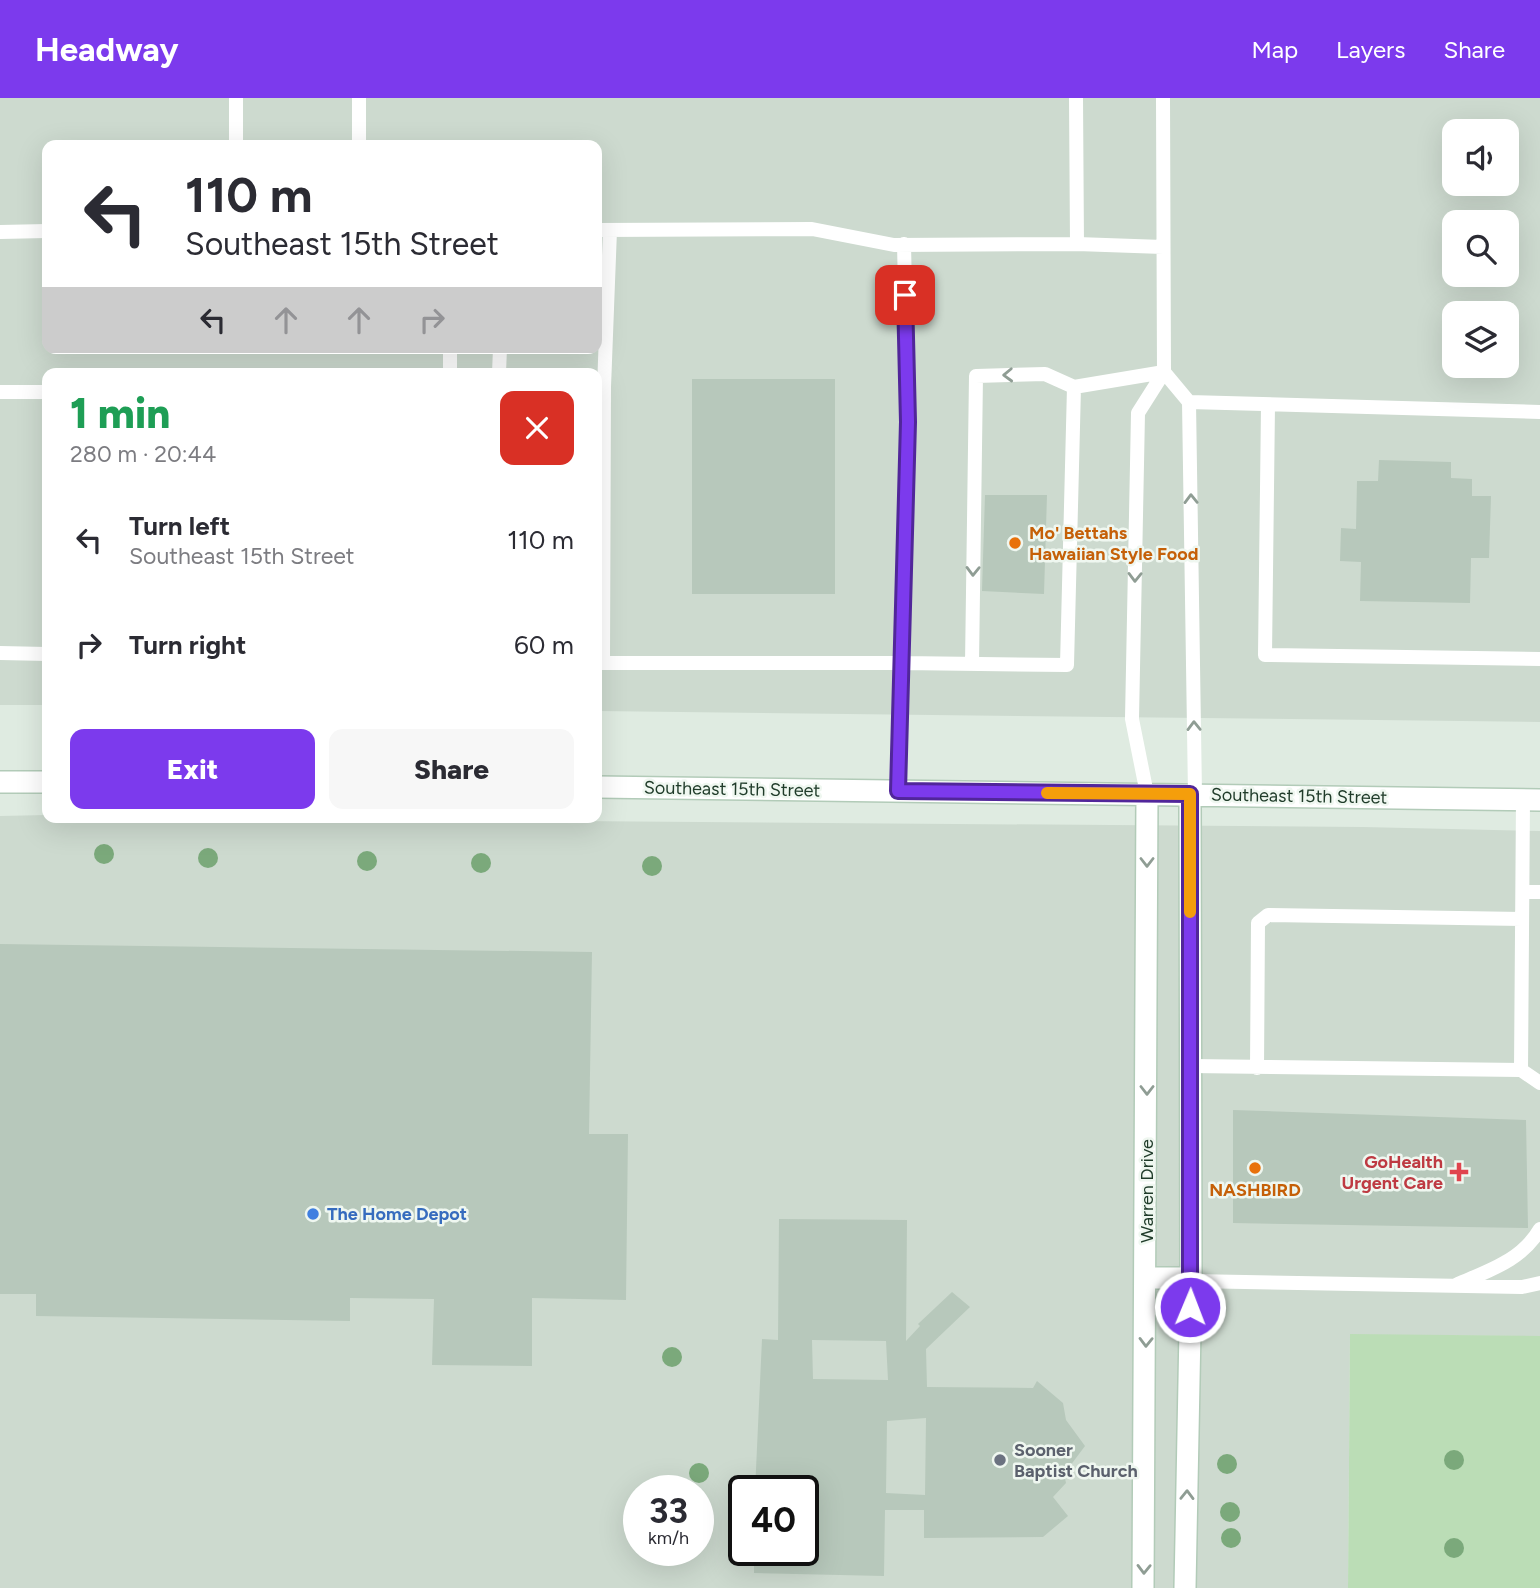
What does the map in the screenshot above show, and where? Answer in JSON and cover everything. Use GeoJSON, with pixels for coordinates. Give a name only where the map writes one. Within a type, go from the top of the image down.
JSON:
{"type":"FeatureCollection","features":[{"type":"Feature","properties":{"kind":"street"},"geometry":{"type":"LineString","coordinates":[[0,782],[42,782]]}},
{"type":"Feature","properties":{"kind":"street","name":"Southeast 15th Street"},"geometry":{"type":"LineString","coordinates":[[602,788],[1532,799]]}},
{"type":"Feature","properties":{"kind":"street","name":"Warren Drive"},"geometry":{"type":"LineString","coordinates":[[1143,1588],[1147,1278],[1147,794]]}},
{"type":"Feature","properties":{"kind":"street"},"geometry":{"type":"LineString","coordinates":[[1185,1588],[1191,1280],[1192,795]]}},
{"type":"Feature","properties":{"kind":"street"},"geometry":{"type":"LineString","coordinates":[[1147,1278],[1191,1280]]}},
{"type":"Feature","properties":{"kind":"lane"},"geometry":{"type":"LineString","coordinates":[[236,98],[236,140]]}},
{"type":"Feature","properties":{"kind":"lane"},"geometry":{"type":"LineString","coordinates":[[359,98],[359,140]]}},
{"type":"Feature","properties":{"kind":"lane"},"geometry":{"type":"LineString","coordinates":[[1076,98],[1077,244]]}},
{"type":"Feature","properties":{"kind":"lane"},"geometry":{"type":"LineString","coordinates":[[1147,794],[1132,719],[1138,413],[1164,372],[1163,98]]}},
{"type":"Feature","properties":{"kind":"lane"},"geometry":{"type":"LineString","coordinates":[[602,308],[603,230],[812,229],[904,244],[1163,247]]}},
{"type":"Feature","properties":{"kind":"lane"},"geometry":{"type":"LineString","coordinates":[[0,232],[42,231]]}},
{"type":"Feature","properties":{"kind":"lane"},"geometry":{"type":"LineString","coordinates":[[898,791],[908,422],[904,244]]}},
{"type":"Feature","properties":{"kind":"lane"},"geometry":{"type":"LineString","coordinates":[[972,664],[976,376],[1045,374],[1074,387],[1164,372]]}},
{"type":"Feature","properties":{"kind":"lane"},"geometry":{"type":"LineString","coordinates":[[1164,372],[1189,401],[1192,795]]}},
{"type":"Feature","properties":{"kind":"lane"},"geometry":{"type":"LineString","coordinates":[[602,663],[1068,665],[1074,387]]}},
{"type":"Feature","properties":{"kind":"lane"},"geometry":{"type":"LineString","coordinates":[[0,391],[42,392]]}},
{"type":"Feature","properties":{"kind":"lane"},"geometry":{"type":"LineString","coordinates":[[1189,401],[1540,412]]}},
{"type":"Feature","properties":{"kind":"lane"},"geometry":{"type":"LineString","coordinates":[[1268,405],[1265,655],[1540,659]]}},
{"type":"Feature","properties":{"kind":"lane"},"geometry":{"type":"LineString","coordinates":[[0,653],[42,654]]}},
{"type":"Feature","properties":{"kind":"lane"},"geometry":{"type":"LineString","coordinates":[[1521,1070],[1522,892],[1532,799]]}},
{"type":"Feature","properties":{"kind":"lane"},"geometry":{"type":"LineString","coordinates":[[1522,892],[1540,892]]}},
{"type":"Feature","properties":{"kind":"lane"},"geometry":{"type":"LineString","coordinates":[[1257,1068],[1258,923],[1268,915],[1522,919]]}},
{"type":"Feature","properties":{"kind":"lane"},"geometry":{"type":"LineString","coordinates":[[1190,1066],[1521,1070],[1540,1083]]}},
{"type":"Feature","properties":{"kind":"lane"},"geometry":{"type":"LineString","coordinates":[[1454,1286],[1510,1261],[1527,1249],[1540,1228]]}},
{"type":"Feature","properties":{"kind":"lane"},"geometry":{"type":"LineString","coordinates":[[1191,1280],[1522,1287],[1540,1283]]}},
{"type":"Feature","properties":{"kind":"shaded area"},"geometry":{"type":"Polygon","coordinates":[[[0,98],[1540,98],[1540,722],[602,711],[602,368],[42,368],[42,705],[0,705],[0,98]]]}},
{"type":"Feature","properties":{"kind":"shaded area"},"geometry":{"type":"Polygon","coordinates":[[[42,815],[42,823],[602,821],[1363,827],[1540,831],[1540,1336],[1350,1335],[1348,1588],[0,1588],[0,816],[42,815]]]}},
{"type":"Feature","properties":{"kind":"green space"},"geometry":{"type":"Polygon","coordinates":[[[1350,1334],[1540,1336],[1540,1588],[1348,1588],[1350,1334]]]}},
{"type":"Feature","properties":{"kind":"building"},"geometry":{"type":"Polygon","coordinates":[[[692,379],[835,379],[835,594],[692,594],[692,379]]]}},
{"type":"Feature","properties":{"kind":"building"},"geometry":{"type":"Polygon","coordinates":[[[1379,460],[1451,462],[1451,478],[1472,479],[1472,496],[1491,496],[1489,558],[1471,558],[1470,603],[1360,601],[1361,562],[1340,561],[1341,528],[1356,529],[1357,481],[1378,481],[1379,460]]]}},
{"type":"Feature","properties":{"kind":"building","name":"Mo' Bettahs Hawaiian Style Food"},"geometry":{"type":"Polygon","coordinates":[[[985,495],[1047,495],[1044,594],[982,591],[985,495]]]}},
{"type":"Feature","properties":{"kind":"building","name":"The Home Depot"},"geometry":{"type":"Polygon","coordinates":[[[0,944],[592,952],[589,1134],[628,1134],[626,1300],[532,1298],[532,1366],[432,1365],[434,1299],[350,1298],[350,1321],[36,1316],[36,1294],[0,1294],[0,944]]]}},
{"type":"Feature","properties":{"kind":"building"},"geometry":{"type":"Polygon","coordinates":[[[1233,1110],[1526,1120],[1528,1228],[1233,1223],[1233,1110]]]}},
{"type":"Feature","properties":{"kind":"building"},"geometry":{"type":"Polygon","coordinates":[[[779,1219],[907,1220],[906,1341],[920,1326],[918,1324],[952,1292],[970,1307],[926,1349],[927,1387],[1033,1388],[1037,1381],[1063,1403],[1066,1420],[1085,1446],[1064,1474],[1066,1483],[1053,1497],[1068,1516],[1043,1537],[924,1538],[924,1510],[885,1510],[884,1576],[754,1573],[754,1566],[819,1566],[819,1475],[756,1475],[762,1339],[778,1340],[779,1219]],[[812,1340],[813,1379],[888,1380],[886,1341],[812,1340]],[[926,1418],[887,1421],[886,1493],[925,1495],[926,1418]]]}},
{"type":"Feature","properties":{"kind":"slow traffic"},"geometry":{"type":"LineString","coordinates":[[1047,793],[1190,794],[1190,912]]}},
{"type":"Feature","properties":{"kind":"place","name":"Mo' Bettahs Hawaiian Style Food"},"geometry":{"type":"Point","coordinates":[1015,543]}},
{"type":"Feature","properties":{"kind":"place","name":"NASHBIRD"},"geometry":{"type":"Point","coordinates":[1255,1168]}},
{"type":"Feature","properties":{"kind":"place","name":"GoHealth Urgent Care"},"geometry":{"type":"Point","coordinates":[1459,1172]}},
{"type":"Feature","properties":{"kind":"place","name":"The Home Depot"},"geometry":{"type":"Point","coordinates":[313,1214]}},
{"type":"Feature","properties":{"kind":"place","name":"Sooner Baptist Church"},"geometry":{"type":"Point","coordinates":[1000,1460]}},
{"type":"Feature","properties":{"kind":"route"},"geometry":{"type":"LineString","coordinates":[[905,295],[908,422],[898,791],[1190,794],[1190,1307]]}}]}
